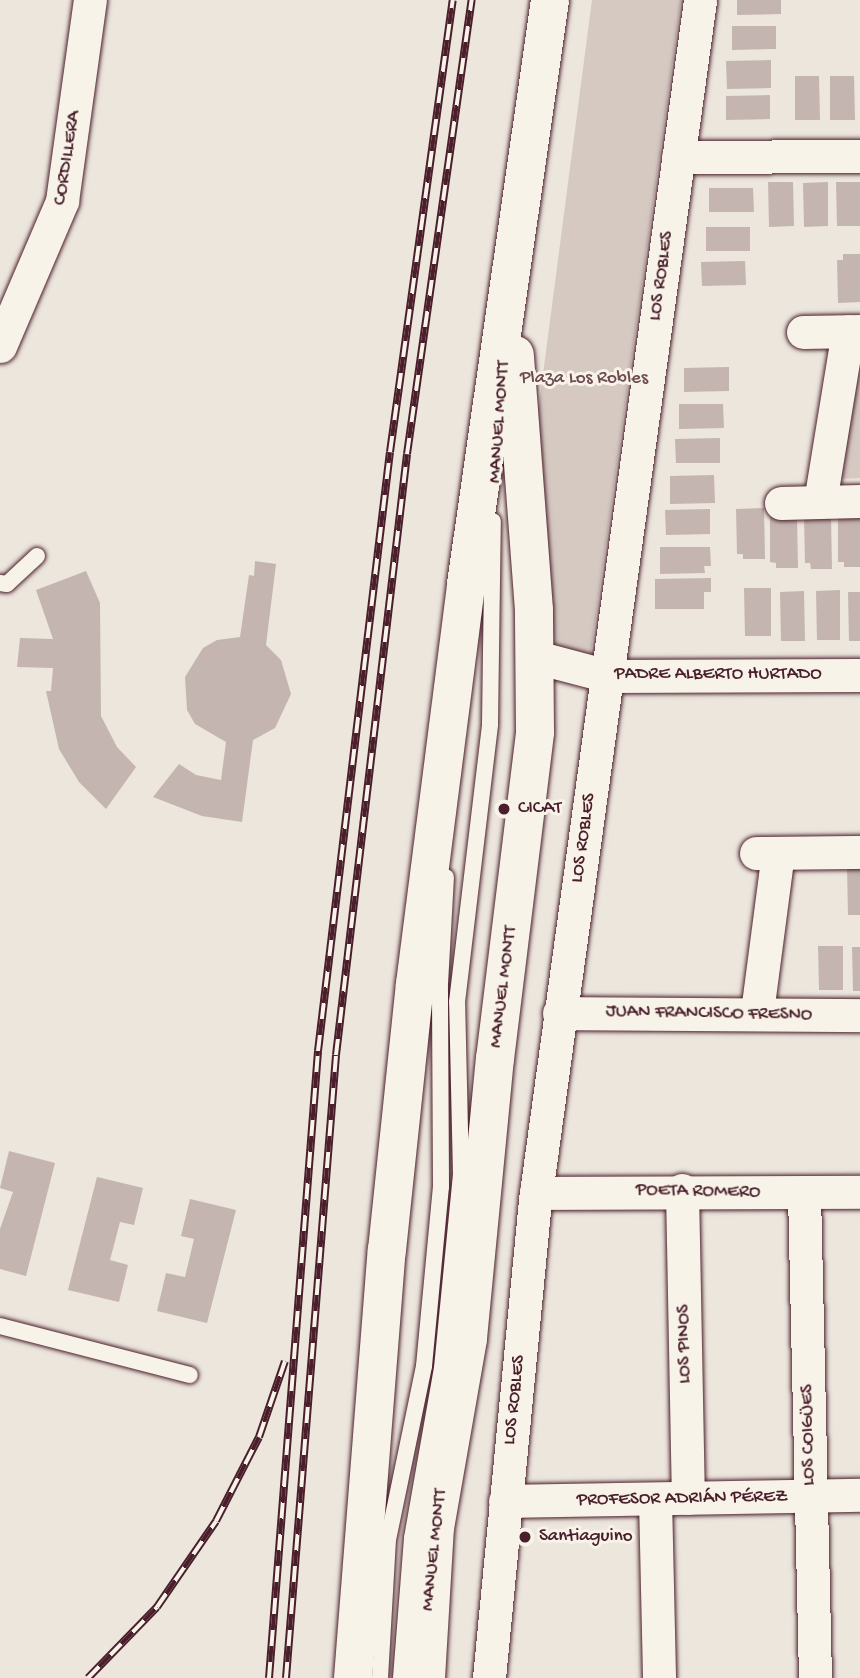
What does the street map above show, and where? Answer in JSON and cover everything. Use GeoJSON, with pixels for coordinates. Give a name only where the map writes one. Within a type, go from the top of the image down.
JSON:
{"type":"FeatureCollection","features":[{"type":"Feature","properties":{"kind":"main road","name":"MANUEL MONTT"},"geometry":{"type":"LineString","coordinates":[[353,1678],[395,1164],[438,804],[550,0]]}},
{"type":"Feature","properties":{"kind":"main road","name":"MANUEL MONTT"},"geometry":{"type":"LineString","coordinates":[[426,1678],[435,1528],[465,1361],[493,1073],[532,764],[536,657],[509,295]]}},
{"type":"Feature","properties":{"kind":"street","name":"CORDILLERA"},"geometry":{"type":"LineString","coordinates":[[0,346],[62,201],[90,0]]}},
{"type":"Feature","properties":{"kind":"street","name":"LOS ROBLES"},"geometry":{"type":"LineString","coordinates":[[489,1678],[536,1193],[700,0]]}},
{"type":"Feature","properties":{"kind":"street"},"geometry":{"type":"LineString","coordinates":[[678,157],[860,156]]}},
{"type":"Feature","properties":{"kind":"street"},"geometry":{"type":"LineString","coordinates":[[803,331],[854,331],[820,502]]}},
{"type":"Feature","properties":{"kind":"street"},"geometry":{"type":"LineString","coordinates":[[781,503],[860,501]]}},
{"type":"Feature","properties":{"kind":"street","name":"PADRE ALBERTO HURTADO"},"geometry":{"type":"LineString","coordinates":[[536,657],[608,676],[860,675]]}},
{"type":"Feature","properties":{"kind":"street"},"geometry":{"type":"LineString","coordinates":[[757,1012],[767,853],[860,852]]}},
{"type":"Feature","properties":{"kind":"street","name":"JUAN FRANCISCO FRESNO"},"geometry":{"type":"LineString","coordinates":[[559,1013],[757,1012],[860,1015]]}},
{"type":"Feature","properties":{"kind":"street","name":"POETA ROMERO"},"geometry":{"type":"LineString","coordinates":[[536,1193],[682,1189],[860,1192]]}},
{"type":"Feature","properties":{"kind":"street","name":"LOS PINOS"},"geometry":{"type":"LineString","coordinates":[[682,1189],[688,1498]]}},
{"type":"Feature","properties":{"kind":"street","name":"LOS COIGÜES"},"geometry":{"type":"LineString","coordinates":[[804,1193],[815,1678]]}},
{"type":"Feature","properties":{"kind":"street","name":"PROFESOR ADRIÁN PÉREZ"},"geometry":{"type":"LineString","coordinates":[[505,1501],[860,1495]]}},
{"type":"Feature","properties":{"kind":"street"},"geometry":{"type":"LineString","coordinates":[[655,1499],[659,1678]]}},
{"type":"Feature","properties":{"kind":"lane","name":"MANUEL MONTT"},"geometry":{"type":"LineString","coordinates":[[401,1678],[412,1538],[442,1368],[461,1174],[458,989],[490,724],[490,565],[509,295]]}},
{"type":"Feature","properties":{"kind":"lane"},"geometry":{"type":"LineString","coordinates":[[0,583],[7,584],[37,556]]}},
{"type":"Feature","properties":{"kind":"lane","name":"MANUEL MONTT"},"geometry":{"type":"LineString","coordinates":[[380,1678],[388,1540],[424,1366],[440,1187],[440,984],[446,882],[438,804]]}},
{"type":"Feature","properties":{"kind":"lane"},"geometry":{"type":"LineString","coordinates":[[0,1326],[190,1376]]}},
{"type":"Feature","properties":{"kind":"green space","name":"Plaza Los Robles"},"geometry":{"type":"Polygon","coordinates":[[[592,0],[681,0],[590,659],[556,647],[554,641],[534,443],[592,0]]]}},
{"type":"Feature","properties":{"kind":"green space"},"geometry":{"type":"Polygon","coordinates":[[[860,350],[860,478],[835,479],[860,350]]]}},
{"type":"Feature","properties":{"kind":"building"},"geometry":{"type":"Polygon","coordinates":[[[737,0],[781,0],[781,14],[737,15],[737,0]]]}},
{"type":"Feature","properties":{"kind":"building"},"geometry":{"type":"Polygon","coordinates":[[[732,26],[776,26],[776,49],[732,50],[732,26]]]}},
{"type":"Feature","properties":{"kind":"building"},"geometry":{"type":"Polygon","coordinates":[[[771,60],[771,88],[727,89],[726,61],[771,60]]]}},
{"type":"Feature","properties":{"kind":"building"},"geometry":{"type":"Polygon","coordinates":[[[795,76],[819,76],[820,120],[795,120],[795,76]]]}},
{"type":"Feature","properties":{"kind":"building"},"geometry":{"type":"Polygon","coordinates":[[[830,76],[854,76],[855,120],[830,120],[830,76]]]}},
{"type":"Feature","properties":{"kind":"building"},"geometry":{"type":"Polygon","coordinates":[[[770,95],[770,119],[726,120],[726,96],[770,95]]]}},
{"type":"Feature","properties":{"kind":"building"},"geometry":{"type":"Polygon","coordinates":[[[768,182],[793,182],[794,226],[769,227],[768,182]]]}},
{"type":"Feature","properties":{"kind":"building"},"geometry":{"type":"Polygon","coordinates":[[[828,182],[828,226],[804,227],[803,183],[828,182]]]}},
{"type":"Feature","properties":{"kind":"building"},"geometry":{"type":"Polygon","coordinates":[[[836,182],[860,182],[860,226],[837,226],[836,182]]]}},
{"type":"Feature","properties":{"kind":"building"},"geometry":{"type":"Polygon","coordinates":[[[709,188],[753,188],[754,212],[709,212],[709,188]]]}},
{"type":"Feature","properties":{"kind":"building"},"geometry":{"type":"Polygon","coordinates":[[[706,227],[750,227],[750,251],[706,251],[706,227]]]}},
{"type":"Feature","properties":{"kind":"building"},"geometry":{"type":"Polygon","coordinates":[[[843,254],[860,254],[860,302],[838,303],[837,260],[843,260],[843,254]]]}},
{"type":"Feature","properties":{"kind":"building"},"geometry":{"type":"Polygon","coordinates":[[[745,261],[746,285],[702,286],[701,262],[745,261]]]}},
{"type":"Feature","properties":{"kind":"building"},"geometry":{"type":"Polygon","coordinates":[[[729,367],[729,391],[684,392],[684,368],[729,367]]]}},
{"type":"Feature","properties":{"kind":"building"},"geometry":{"type":"Polygon","coordinates":[[[679,404],[723,404],[724,428],[679,429],[679,404]]]}},
{"type":"Feature","properties":{"kind":"building"},"geometry":{"type":"Polygon","coordinates":[[[720,438],[720,463],[676,463],[675,439],[720,438]]]}},
{"type":"Feature","properties":{"kind":"building"},"geometry":{"type":"Polygon","coordinates":[[[714,475],[715,503],[670,504],[670,476],[714,475]]]}},
{"type":"Feature","properties":{"kind":"building"},"geometry":{"type":"Polygon","coordinates":[[[764,508],[765,559],[743,559],[743,554],[737,554],[736,509],[764,508]]]}},
{"type":"Feature","properties":{"kind":"building"},"geometry":{"type":"Polygon","coordinates":[[[710,509],[710,534],[666,535],[665,510],[710,509]]]}},
{"type":"Feature","properties":{"kind":"building"},"geometry":{"type":"Polygon","coordinates":[[[860,516],[860,567],[844,567],[844,562],[838,562],[838,517],[860,516]]]}},
{"type":"Feature","properties":{"kind":"building"},"geometry":{"type":"Polygon","coordinates":[[[770,517],[797,517],[798,568],[776,568],[776,563],[770,562],[770,517]]]}},
{"type":"Feature","properties":{"kind":"building"},"geometry":{"type":"Polygon","coordinates":[[[831,517],[832,569],[811,569],[810,563],[805,563],[804,518],[831,517]]]}},
{"type":"Feature","properties":{"kind":"building"},"geometry":{"type":"Polygon","coordinates":[[[660,547],[710,547],[711,566],[704,566],[705,573],[660,574],[660,547]]]}},
{"type":"Feature","properties":{"kind":"building"},"geometry":{"type":"Polygon","coordinates":[[[255,561],[276,564],[266,645],[281,660],[291,694],[275,728],[253,740],[242,822],[202,816],[153,797],[179,764],[196,775],[221,780],[226,742],[195,724],[187,710],[185,677],[203,648],[217,640],[240,637],[249,575],[254,576],[255,561]]]}},
{"type":"Feature","properties":{"kind":"building"},"geometry":{"type":"Polygon","coordinates":[[[86,571],[100,603],[101,716],[117,747],[136,767],[106,809],[79,782],[59,749],[46,691],[51,691],[53,668],[17,667],[20,638],[53,639],[36,590],[86,571]]]}},
{"type":"Feature","properties":{"kind":"building"},"geometry":{"type":"Polygon","coordinates":[[[711,578],[711,592],[704,592],[704,609],[655,609],[655,579],[711,578]]]}},
{"type":"Feature","properties":{"kind":"building"},"geometry":{"type":"Polygon","coordinates":[[[744,588],[771,588],[771,636],[745,636],[744,588]]]}},
{"type":"Feature","properties":{"kind":"building"},"geometry":{"type":"Polygon","coordinates":[[[840,590],[840,640],[817,640],[816,591],[840,590]]]}},
{"type":"Feature","properties":{"kind":"building"},"geometry":{"type":"Polygon","coordinates":[[[804,591],[805,641],[781,641],[780,592],[804,591]]]}},
{"type":"Feature","properties":{"kind":"building"},"geometry":{"type":"Polygon","coordinates":[[[848,592],[860,592],[860,641],[849,641],[848,592]]]}},
{"type":"Feature","properties":{"kind":"building"},"geometry":{"type":"Polygon","coordinates":[[[860,866],[860,915],[848,915],[847,867],[860,866]]]}},
{"type":"Feature","properties":{"kind":"building"},"geometry":{"type":"Polygon","coordinates":[[[818,946],[843,946],[843,990],[819,990],[818,946]]]}},
{"type":"Feature","properties":{"kind":"building"},"geometry":{"type":"Polygon","coordinates":[[[852,947],[860,947],[860,991],[853,991],[852,947]]]}},
{"type":"Feature","properties":{"kind":"building"},"geometry":{"type":"Polygon","coordinates":[[[9,1151],[55,1163],[26,1276],[0,1269],[0,1229],[13,1192],[0,1188],[9,1151]]]}},
{"type":"Feature","properties":{"kind":"building"},"geometry":{"type":"Polygon","coordinates":[[[97,1177],[143,1188],[134,1225],[120,1222],[110,1260],[128,1265],[119,1302],[68,1290],[97,1177]]]}},
{"type":"Feature","properties":{"kind":"building"},"geometry":{"type":"Polygon","coordinates":[[[190,1199],[236,1210],[207,1323],[157,1311],[166,1273],[185,1277],[194,1239],[181,1236],[190,1199]]]}},
{"type":"Feature","properties":{"kind":"railway"},"geometry":{"type":"LineString","coordinates":[[269,1678],[318,1051],[390,452],[453,0]]}},
{"type":"Feature","properties":{"kind":"railway"},"geometry":{"type":"LineString","coordinates":[[286,1678],[336,1055],[407,454],[472,0]]}},
{"type":"Feature","properties":{"kind":"railway"},"geometry":{"type":"LineString","coordinates":[[88,1678],[157,1607],[216,1521],[259,1437],[285,1361]]}},
{"type":"Feature","properties":{"kind":"place","name":"CICAT"},"geometry":{"type":"Point","coordinates":[504,809]}},
{"type":"Feature","properties":{"kind":"place","name":"Santiaguino"},"geometry":{"type":"Point","coordinates":[525,1537]}}]}
